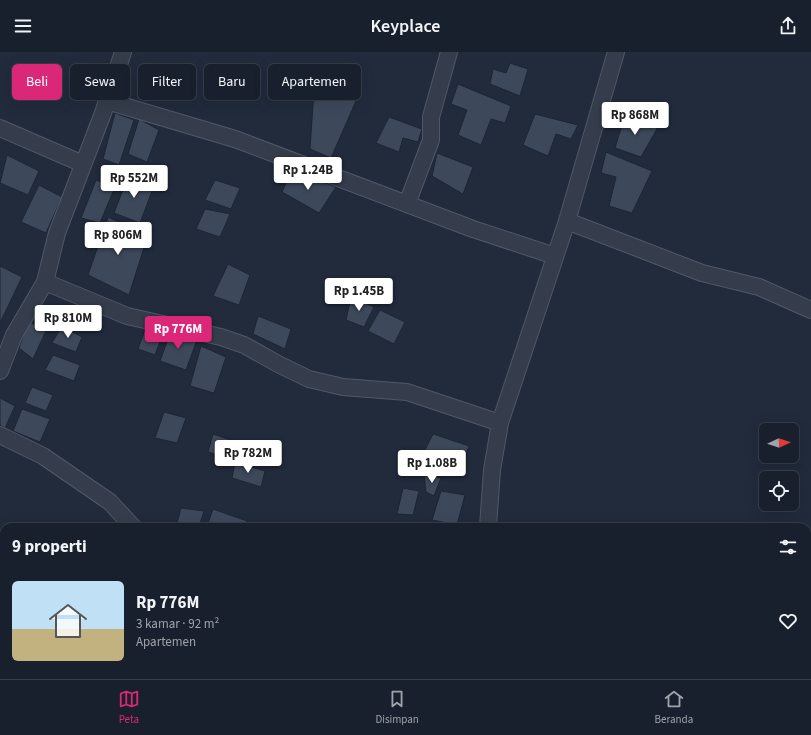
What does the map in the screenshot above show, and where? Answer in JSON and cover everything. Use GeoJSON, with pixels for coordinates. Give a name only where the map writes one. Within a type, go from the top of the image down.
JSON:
{"type":"FeatureCollection","features":[{"type":"Feature","properties":{"kind":"street"},"geometry":{"type":"LineString","coordinates":[[119,64],[123,52]]}},
{"type":"Feature","properties":{"kind":"street"},"geometry":{"type":"LineString","coordinates":[[407,204],[431,140],[431,117],[449,52]]}},
{"type":"Feature","properties":{"kind":"street"},"geometry":{"type":"LineString","coordinates":[[488,523],[492,470],[500,423],[566,221],[616,52]]}},
{"type":"Feature","properties":{"kind":"street"},"geometry":{"type":"LineString","coordinates":[[0,371],[14,336],[45,282],[57,233],[107,100],[235,139],[473,229],[555,256]]}},
{"type":"Feature","properties":{"kind":"street"},"geometry":{"type":"LineString","coordinates":[[0,128],[83,164]]}},
{"type":"Feature","properties":{"kind":"street"},"geometry":{"type":"LineString","coordinates":[[566,221],[702,273],[759,287],[811,310]]}},
{"type":"Feature","properties":{"kind":"street"},"geometry":{"type":"LineString","coordinates":[[45,282],[127,316],[227,339],[244,345],[280,366],[309,379],[343,387],[407,392],[500,423]]}},
{"type":"Feature","properties":{"kind":"street"},"geometry":{"type":"LineString","coordinates":[[0,435],[42,456],[110,502],[129,523]]}},
{"type":"Feature","properties":{"kind":"building"},"geometry":{"type":"Polygon","coordinates":[[[510,63],[528,69],[520,96],[490,84],[493,69],[506,73],[510,63]]]}},
{"type":"Feature","properties":{"kind":"building"},"geometry":{"type":"Polygon","coordinates":[[[458,84],[511,106],[505,123],[491,119],[481,145],[458,135],[467,110],[451,104],[458,84]]]}},
{"type":"Feature","properties":{"kind":"building"},"geometry":{"type":"Polygon","coordinates":[[[313,100],[356,101],[331,158],[310,149],[313,100]]]}},
{"type":"Feature","properties":{"kind":"building"},"geometry":{"type":"Polygon","coordinates":[[[115,113],[134,120],[119,165],[103,159],[115,113]]]}},
{"type":"Feature","properties":{"kind":"building"},"geometry":{"type":"Polygon","coordinates":[[[535,114],[578,125],[571,139],[556,134],[548,156],[523,145],[535,114]]]}},
{"type":"Feature","properties":{"kind":"building"},"geometry":{"type":"Polygon","coordinates":[[[625,115],[658,127],[641,157],[615,148],[625,115]]]}},
{"type":"Feature","properties":{"kind":"building"},"geometry":{"type":"Polygon","coordinates":[[[389,117],[422,129],[418,142],[403,138],[399,152],[376,143],[389,117]]]}},
{"type":"Feature","properties":{"kind":"building"},"geometry":{"type":"Polygon","coordinates":[[[139,119],[159,130],[147,162],[128,154],[139,119]]]}},
{"type":"Feature","properties":{"kind":"building"},"geometry":{"type":"Polygon","coordinates":[[[606,152],[652,171],[632,213],[609,206],[616,177],[601,173],[606,152]]]}},
{"type":"Feature","properties":{"kind":"building"},"geometry":{"type":"Polygon","coordinates":[[[437,153],[473,167],[463,194],[432,176],[437,153]]]}},
{"type":"Feature","properties":{"kind":"building"},"geometry":{"type":"Polygon","coordinates":[[[7,155],[39,171],[28,195],[0,183],[7,155]]]}},
{"type":"Feature","properties":{"kind":"building"},"geometry":{"type":"Polygon","coordinates":[[[292,170],[336,187],[319,213],[282,192],[292,170]]]}},
{"type":"Feature","properties":{"kind":"building"},"geometry":{"type":"Polygon","coordinates":[[[129,174],[154,186],[140,223],[114,213],[129,174]]]}},
{"type":"Feature","properties":{"kind":"building"},"geometry":{"type":"Polygon","coordinates":[[[96,180],[115,187],[100,223],[81,218],[96,180]]]}},
{"type":"Feature","properties":{"kind":"building"},"geometry":{"type":"Polygon","coordinates":[[[215,180],[240,188],[231,209],[205,200],[215,180]]]}},
{"type":"Feature","properties":{"kind":"building"},"geometry":{"type":"Polygon","coordinates":[[[39,185],[62,197],[46,233],[21,222],[39,185]]]}},
{"type":"Feature","properties":{"kind":"building"},"geometry":{"type":"Polygon","coordinates":[[[205,209],[230,214],[220,237],[196,229],[205,209]]]}},
{"type":"Feature","properties":{"kind":"building"},"geometry":{"type":"Polygon","coordinates":[[[108,217],[148,235],[129,295],[88,275],[108,217]]]}},
{"type":"Feature","properties":{"kind":"building"},"geometry":{"type":"Polygon","coordinates":[[[228,264],[250,275],[239,305],[213,296],[228,264]]]}},
{"type":"Feature","properties":{"kind":"building"},"geometry":{"type":"Polygon","coordinates":[[[0,266],[22,277],[0,323],[0,266]]]}},
{"type":"Feature","properties":{"kind":"building"},"geometry":{"type":"Polygon","coordinates":[[[351,297],[374,307],[364,327],[346,320],[351,297]]]}},
{"type":"Feature","properties":{"kind":"building"},"geometry":{"type":"Polygon","coordinates":[[[380,310],[405,322],[394,344],[368,331],[380,310]]]}},
{"type":"Feature","properties":{"kind":"building"},"geometry":{"type":"Polygon","coordinates":[[[258,316],[291,329],[285,349],[253,334],[258,316]]]}},
{"type":"Feature","properties":{"kind":"building"},"geometry":{"type":"Polygon","coordinates":[[[28,321],[46,331],[33,359],[19,348],[28,321]]]}},
{"type":"Feature","properties":{"kind":"building"},"geometry":{"type":"Polygon","coordinates":[[[62,326],[82,337],[76,352],[52,343],[62,326]]]}},
{"type":"Feature","properties":{"kind":"building"},"geometry":{"type":"Polygon","coordinates":[[[146,327],[164,331],[155,355],[138,349],[146,327]]]}},
{"type":"Feature","properties":{"kind":"building"},"geometry":{"type":"Polygon","coordinates":[[[171,331],[197,340],[186,370],[160,361],[171,331]]]}},
{"type":"Feature","properties":{"kind":"building"},"geometry":{"type":"Polygon","coordinates":[[[201,346],[226,357],[214,393],[190,386],[201,346]]]}},
{"type":"Feature","properties":{"kind":"building"},"geometry":{"type":"Polygon","coordinates":[[[53,355],[80,365],[74,381],[45,370],[53,355]]]}},
{"type":"Feature","properties":{"kind":"building"},"geometry":{"type":"Polygon","coordinates":[[[32,387],[53,395],[46,411],[25,403],[32,387]]]}},
{"type":"Feature","properties":{"kind":"building"},"geometry":{"type":"Polygon","coordinates":[[[0,398],[15,406],[5,428],[0,425],[0,398]]]}},
{"type":"Feature","properties":{"kind":"building"},"geometry":{"type":"Polygon","coordinates":[[[22,409],[50,419],[40,442],[13,431],[22,409]]]}},
{"type":"Feature","properties":{"kind":"building"},"geometry":{"type":"Polygon","coordinates":[[[164,412],[186,418],[177,443],[155,438],[164,412]]]}},
{"type":"Feature","properties":{"kind":"building"},"geometry":{"type":"Polygon","coordinates":[[[213,434],[231,440],[224,457],[208,452],[213,434]]]}},
{"type":"Feature","properties":{"kind":"building"},"geometry":{"type":"Polygon","coordinates":[[[433,434],[469,446],[461,467],[423,454],[433,434]]]}},
{"type":"Feature","properties":{"kind":"building"},"geometry":{"type":"Polygon","coordinates":[[[235,462],[265,471],[261,487],[232,478],[235,462]]]}},
{"type":"Feature","properties":{"kind":"building"},"geometry":{"type":"Polygon","coordinates":[[[424,473],[441,478],[434,496],[426,492],[424,473]]]}},
{"type":"Feature","properties":{"kind":"building"},"geometry":{"type":"Polygon","coordinates":[[[403,488],[419,491],[413,515],[397,514],[403,488]]]}},
{"type":"Feature","properties":{"kind":"building"},"geometry":{"type":"Polygon","coordinates":[[[441,491],[465,495],[458,523],[447,523],[432,520],[441,491]]]}},
{"type":"Feature","properties":{"kind":"building"},"geometry":{"type":"Polygon","coordinates":[[[181,508],[204,511],[200,523],[177,523],[181,508]]]}},
{"type":"Feature","properties":{"kind":"building"},"geometry":{"type":"Polygon","coordinates":[[[213,509],[247,521],[246,523],[208,523],[213,509]]]}}]}
